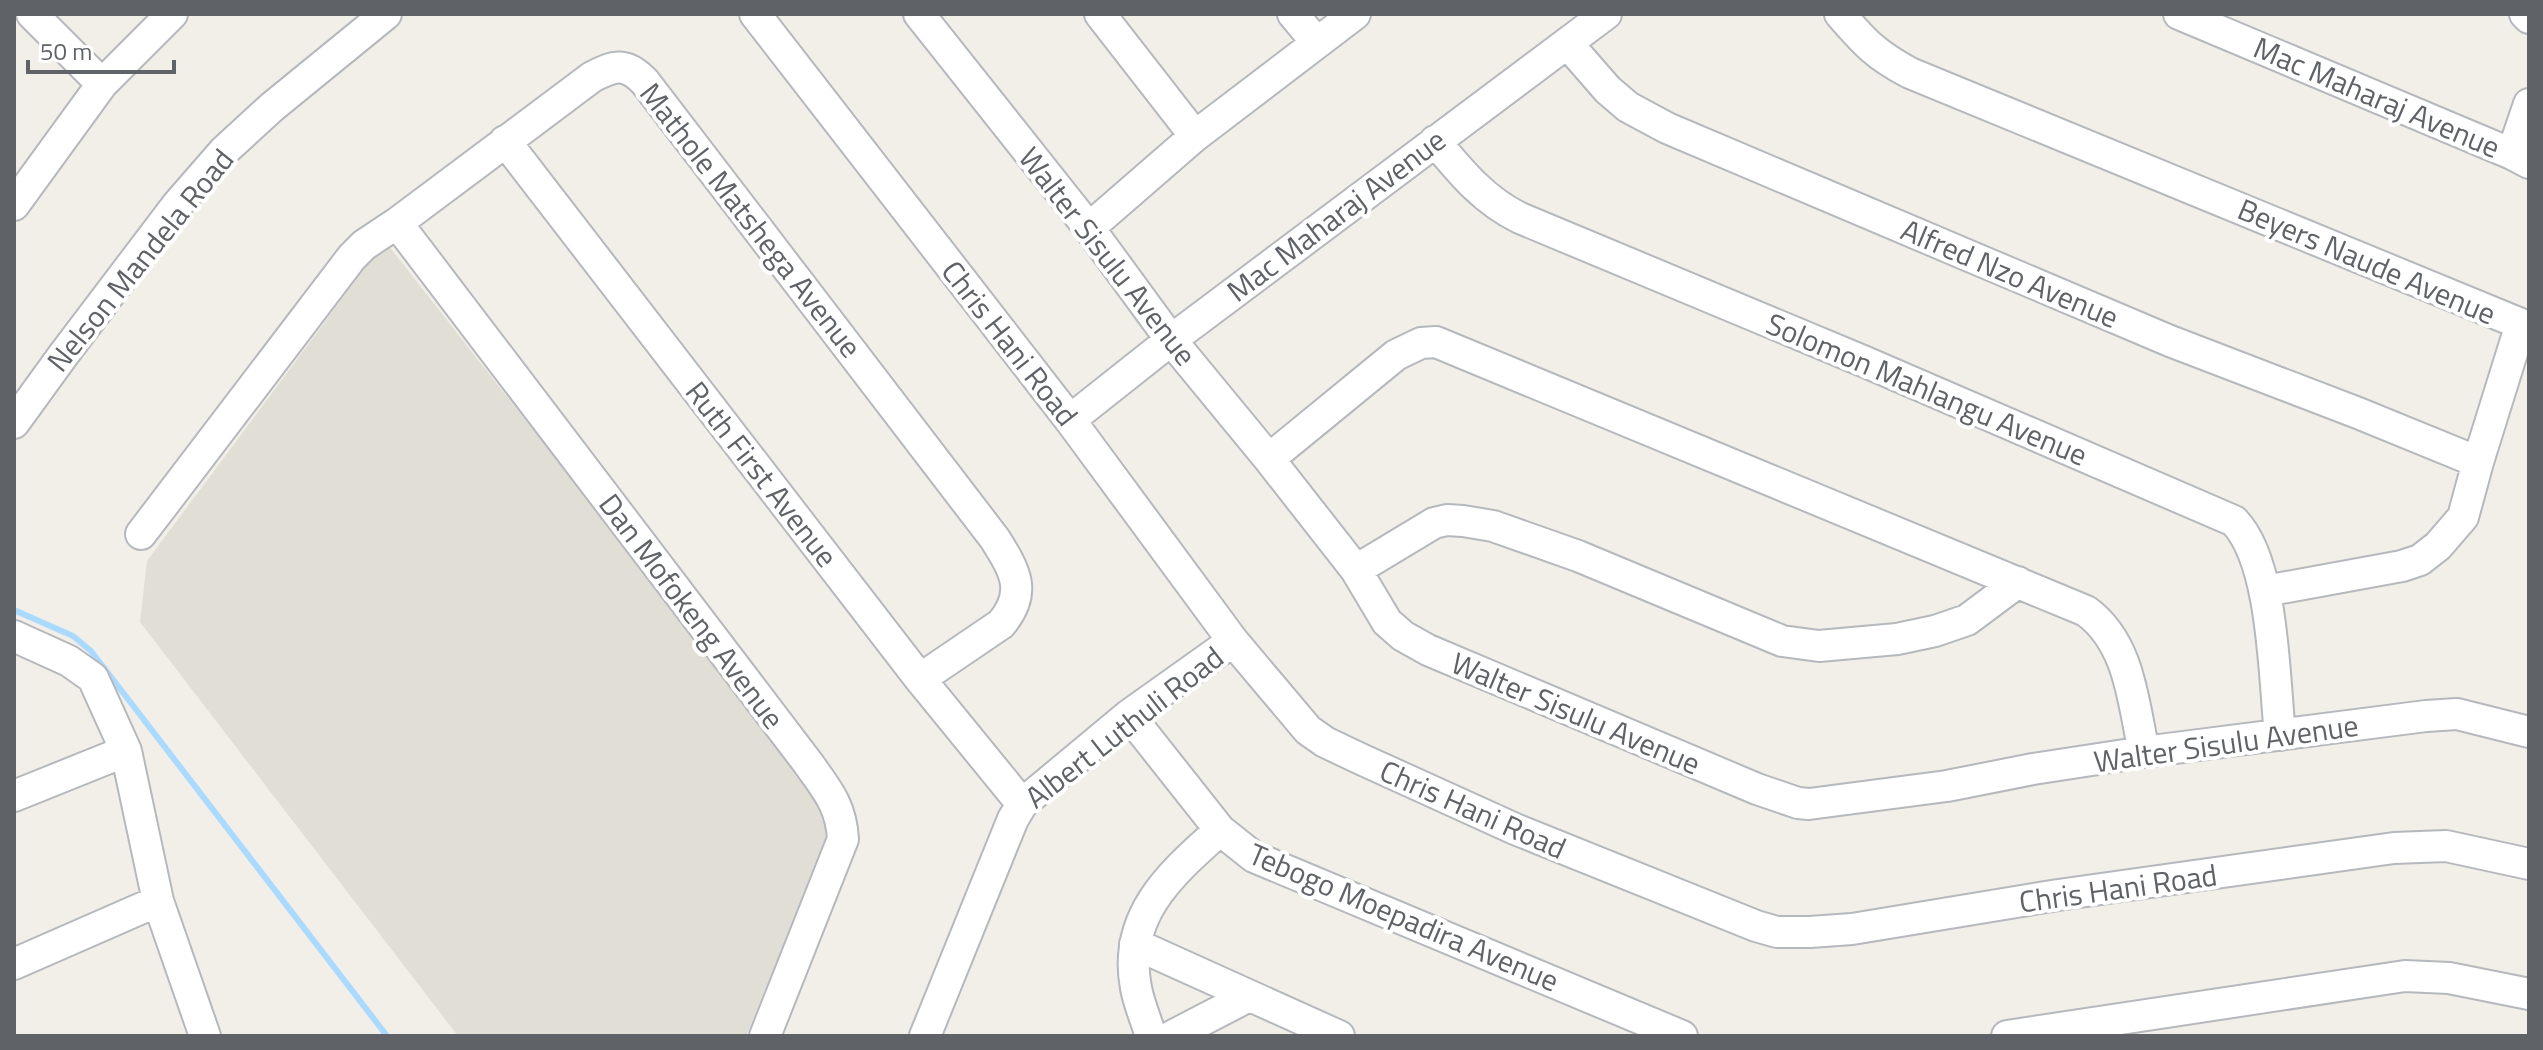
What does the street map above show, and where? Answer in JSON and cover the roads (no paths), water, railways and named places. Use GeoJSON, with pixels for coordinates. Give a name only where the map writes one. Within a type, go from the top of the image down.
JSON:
{"type":"FeatureCollection","features":[{"type":"Feature","properties":{"kind":"street"},"geometry":{"type":"LineString","coordinates":[[32,14],[102,84]]}},
{"type":"Feature","properties":{"kind":"street"},"geometry":{"type":"LineString","coordinates":[[17,195],[102,84],[172,14]]}},
{"type":"Feature","properties":{"kind":"street","name":"Nelson Mandela Road"},"geometry":{"type":"LineString","coordinates":[[14,423],[177,205],[224,151],[272,107],[385,14]]}},
{"type":"Feature","properties":{"kind":"street","name":"Chris Hani Road"},"geometry":{"type":"LineString","coordinates":[[755,14],[1070,420],[1233,641],[1308,730],[1325,742],[1515,829],[1741,921],[1777,932],[1852,929],[2058,895],[2394,848],[2446,846],[2529,864]]}},
{"type":"Feature","properties":{"kind":"street","name":"Walter Sisulu Avenue"},"geometry":{"type":"LineString","coordinates":[[919,14],[1089,228],[1171,340],[1356,570],[1387,622],[1403,636],[1428,650],[1742,783],[1809,804],[1947,786],[2144,752],[2426,716],[2457,714],[2529,732]]}},
{"type":"Feature","properties":{"kind":"street"},"geometry":{"type":"LineString","coordinates":[[1100,14],[1195,136]]}},
{"type":"Feature","properties":{"kind":"street"},"geometry":{"type":"LineString","coordinates":[[1293,14],[1317,43]]}},
{"type":"Feature","properties":{"kind":"street"},"geometry":{"type":"LineString","coordinates":[[1089,228],[1195,136],[1355,14]]}},
{"type":"Feature","properties":{"kind":"street","name":"Mac Maharaj Avenue"},"geometry":{"type":"LineString","coordinates":[[1070,420],[1171,340],[1606,14]]}},
{"type":"Feature","properties":{"kind":"street","name":"Beyers Naude Avenue"},"geometry":{"type":"LineString","coordinates":[[1840,14],[1882,58],[1910,73],[2525,323],[2478,462],[2463,517],[2438,546],[2420,560],[2402,566],[2265,591]]}},
{"type":"Feature","properties":{"kind":"street","name":"Mac Maharaj Avenue"},"geometry":{"type":"LineString","coordinates":[[2179,14],[2521,159]]}},
{"type":"Feature","properties":{"kind":"street","name":"Alfred Nzo Avenue"},"geometry":{"type":"LineString","coordinates":[[1567,43],[1608,90],[1628,107],[1667,128],[2170,341],[2478,462]]}},
{"type":"Feature","properties":{"kind":"street","name":"Mathole Matshega Avenue"},"geometry":{"type":"LineString","coordinates":[[141,534],[364,245],[592,77],[613,67],[627,68],[636,73],[665,107],[986,526],[1008,560],[1016,581],[1017,598],[1011,613],[1001,624],[920,679]]}},
{"type":"Feature","properties":{"kind":"street"},"geometry":{"type":"LineString","coordinates":[[2521,159],[2529,104]]}},
{"type":"Feature","properties":{"kind":"street","name":"Ruth First Avenue"},"geometry":{"type":"LineString","coordinates":[[505,141],[920,679],[1022,804]]}},
{"type":"Feature","properties":{"kind":"street","name":"Solomon Mahlangu Avenue"},"geometry":{"type":"LineString","coordinates":[[1435,141],[1470,183],[1488,199],[1520,218],[2234,521],[2248,539],[2265,591],[2280,735]]}},
{"type":"Feature","properties":{"kind":"street","name":"Dan Mofokeng Avenue"},"geometry":{"type":"LineString","coordinates":[[397,223],[808,763],[842,819],[843,839],[765,1036]]}},
{"type":"Feature","properties":{"kind":"street"},"geometry":{"type":"LineString","coordinates":[[1269,459],[1396,355],[1421,343],[1436,342],[2086,611],[2099,620],[2122,653],[2144,752]]}},
{"type":"Feature","properties":{"kind":"street"},"geometry":{"type":"LineString","coordinates":[[1356,570],[1434,523],[1463,521],[1493,526],[1578,556],[1782,641],[1819,646],[1897,639],[1935,631],[1967,620],[2018,582]]}},
{"type":"Feature","properties":{"kind":"street"},"geometry":{"type":"LineString","coordinates":[[14,636],[69,661],[93,678],[126,751],[158,901],[205,1036]]}},
{"type":"Feature","properties":{"kind":"street","name":"Albert Luthuli Road"},"geometry":{"type":"LineString","coordinates":[[925,1036],[1013,819],[1022,804],[1129,715],[1233,641]]}},
{"type":"Feature","properties":{"kind":"street","name":"Tebogo Moepadira Avenue"},"geometry":{"type":"LineString","coordinates":[[1129,715],[1220,830],[1254,857],[1682,1036]]}},
{"type":"Feature","properties":{"kind":"street"},"geometry":{"type":"LineString","coordinates":[[14,796],[126,751]]}},
{"type":"Feature","properties":{"kind":"street"},"geometry":{"type":"LineString","coordinates":[[1151,1036],[1135,987],[1135,944],[1158,891],[1176,869],[1220,830]]}},
{"type":"Feature","properties":{"kind":"street"},"geometry":{"type":"LineString","coordinates":[[14,964],[158,901]]}},
{"type":"Feature","properties":{"kind":"street"},"geometry":{"type":"LineString","coordinates":[[1135,944],[1339,1036]]}},
{"type":"Feature","properties":{"kind":"street"},"geometry":{"type":"LineString","coordinates":[[2007,1036],[2405,976],[2449,978],[2529,994]]}},
{"type":"Feature","properties":{"kind":"street"},"geometry":{"type":"LineString","coordinates":[[1172,1036],[1249,996]]}},
{"type":"Feature","properties":{"kind":"waterway"},"geometry":{"type":"LineString","coordinates":[[14,610],[73,636],[91,651],[387,1036]]}}]}
